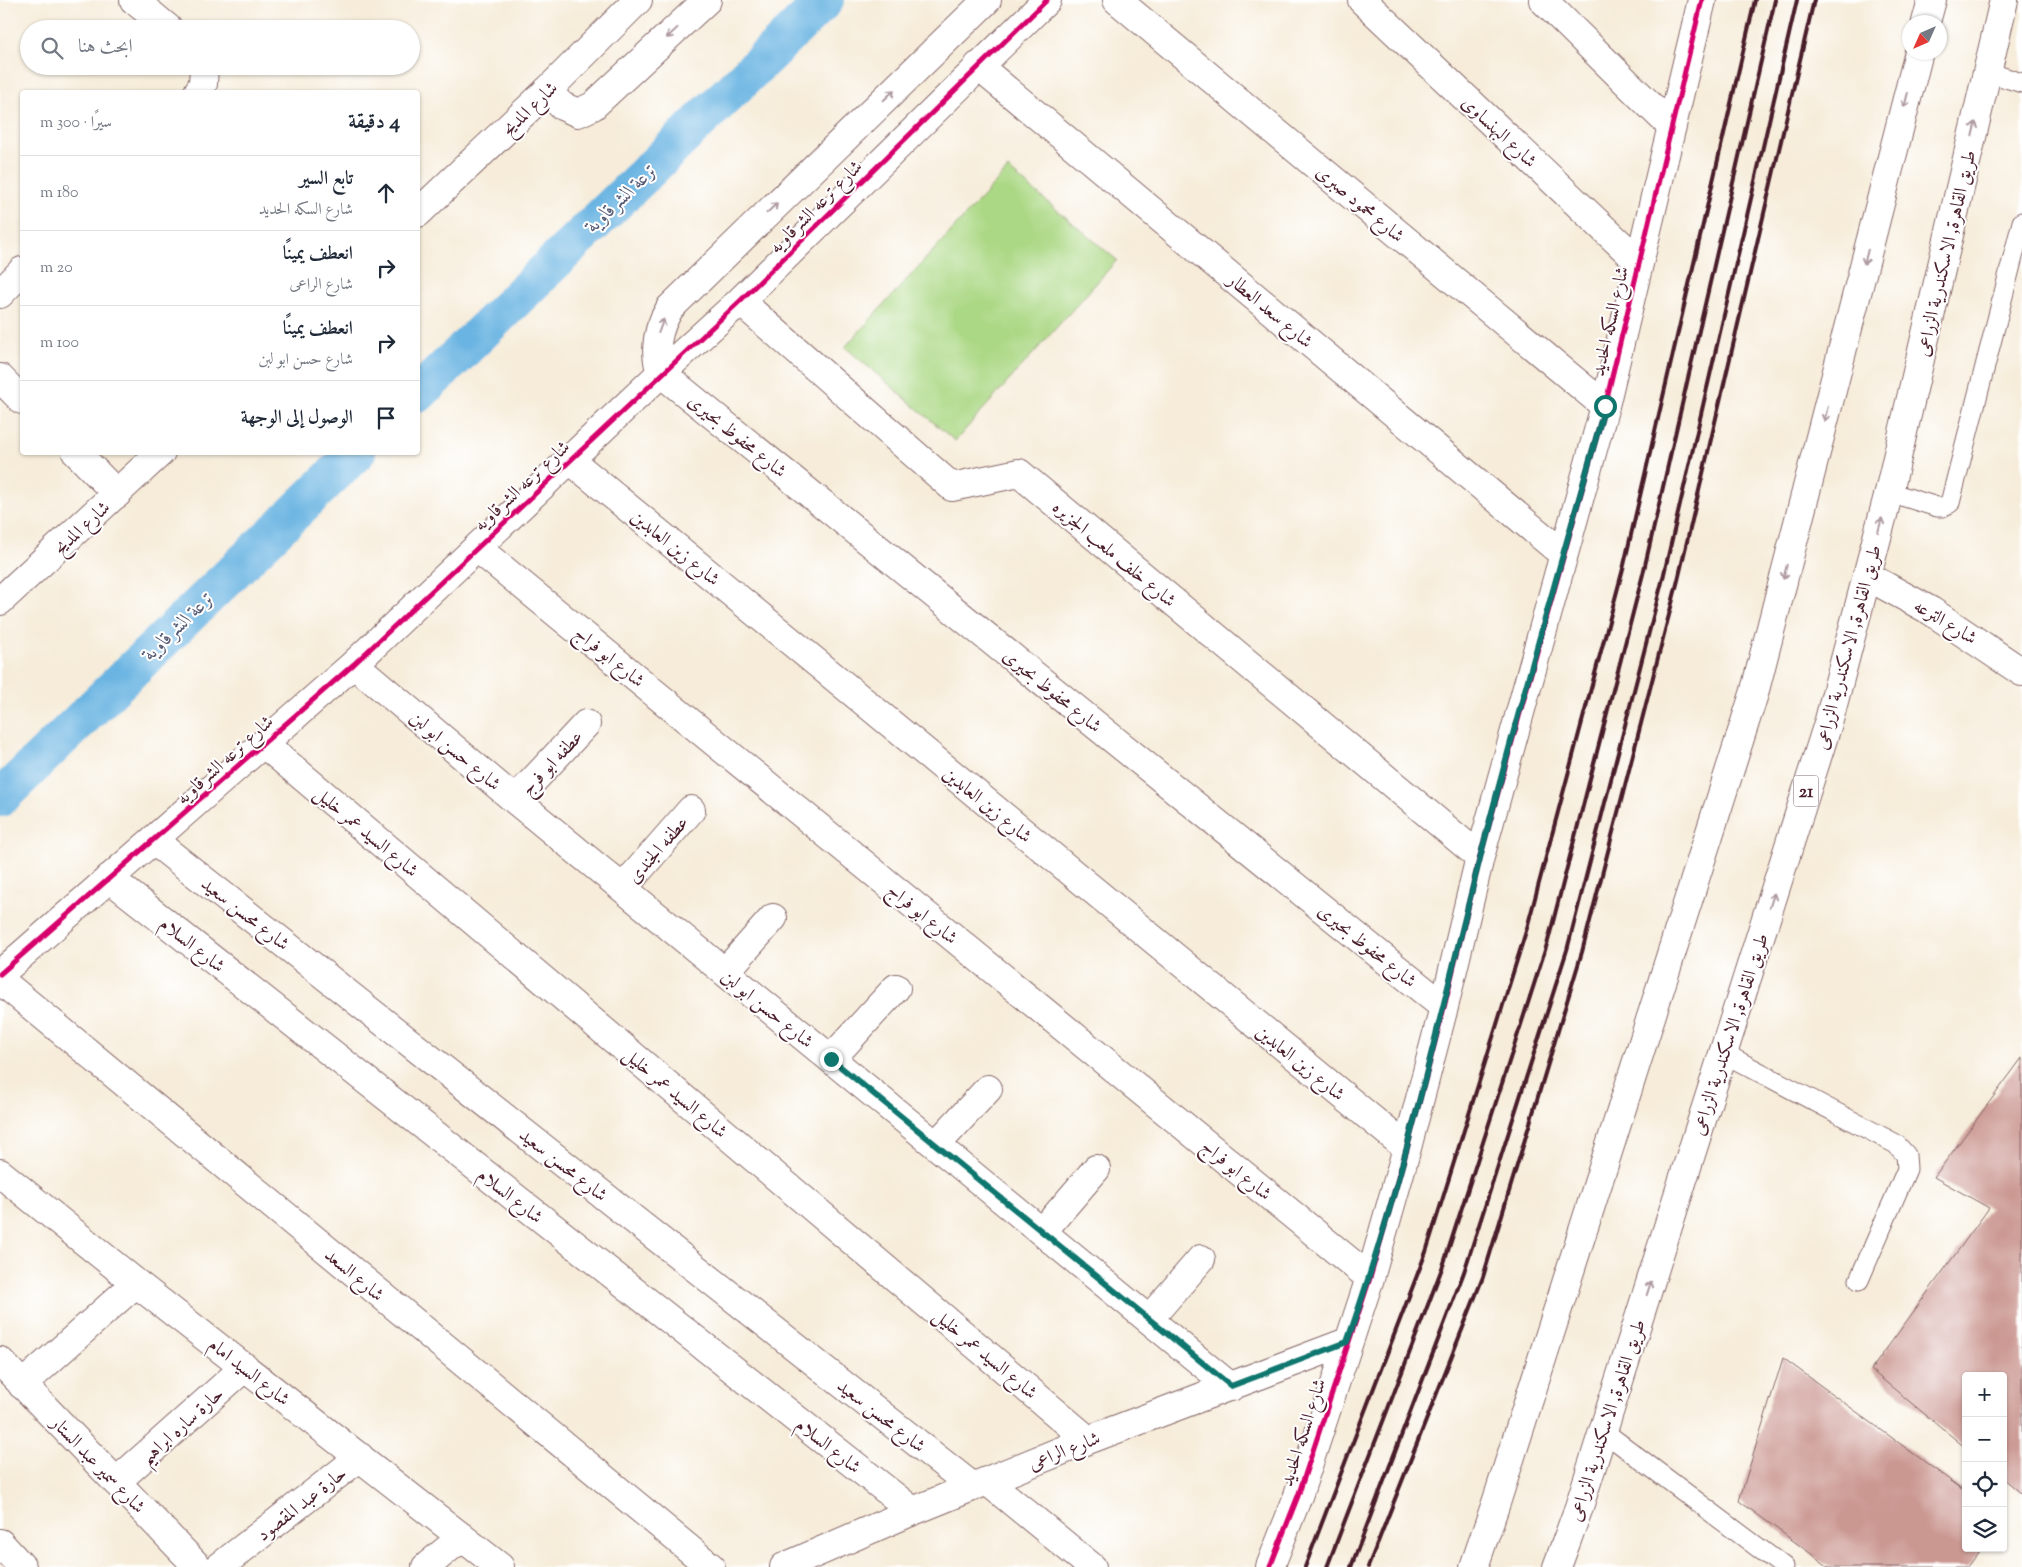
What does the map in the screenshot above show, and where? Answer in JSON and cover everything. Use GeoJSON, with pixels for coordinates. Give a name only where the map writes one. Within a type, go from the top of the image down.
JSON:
{"type":"FeatureCollection","features":[{"type":"Feature","properties":{"kind":"main road"},"geometry":{"type":"LineString","coordinates":[[134,0],[158,20]]}},
{"type":"Feature","properties":{"kind":"main road"},"geometry":{"type":"LineString","coordinates":[[548,91],[562,106],[578,113],[593,106],[707,0]]}},
{"type":"Feature","properties":{"kind":"main road"},"geometry":{"type":"LineString","coordinates":[[661,373],[657,361],[657,336],[662,321],[670,308],[987,0]]}},
{"type":"Feature","properties":{"kind":"main road","name":"شارع ترعه الشرقاويه"},"geometry":{"type":"LineString","coordinates":[[0,974],[354,664],[661,373],[740,301],[1046,0]]}},
{"type":"Feature","properties":{"kind":"main road","name":"شارع محمود صبرى"},"geometry":{"type":"LineString","coordinates":[[1117,0],[1605,406]]}},
{"type":"Feature","properties":{"kind":"main road","name":"شارع البهنساوى"},"geometry":{"type":"LineString","coordinates":[[1362,0],[1638,261]]}},
{"type":"Feature","properties":{"kind":"main road"},"geometry":{"type":"LineString","coordinates":[[1543,0],[1672,127]]}},
{"type":"Feature","properties":{"kind":"main road","name":"شارع السكه الحديد"},"geometry":{"type":"LineString","coordinates":[[1270,1567],[1298,1496],[1347,1342],[1370,1278],[1407,1148],[1444,1007],[1480,857],[1605,406],[1638,261],[1702,0]]}},
{"type":"Feature","properties":{"kind":"main road"},"geometry":{"type":"LineString","coordinates":[[1928,15],[1932,0]]}},
{"type":"Feature","properties":{"kind":"main road","name":"طريق القاهرة, الاسكندرية الزراعى"},"geometry":{"type":"LineString","coordinates":[[1557,1567],[1603,1431],[1829,720],[1889,492],[2004,0]]}},
{"type":"Feature","properties":{"kind":"main road","name":"شارع المديح"},"geometry":{"type":"LineString","coordinates":[[420,211],[548,91],[630,3]]}},
{"type":"Feature","properties":{"kind":"main road"},"geometry":{"type":"LineString","coordinates":[[1474,1567],[1754,694],[1917,60]]}},
{"type":"Feature","properties":{"kind":"main road","name":"شارع سعد العطار"},"geometry":{"type":"LineString","coordinates":[[978,66],[1563,554]]}},
{"type":"Feature","properties":{"kind":"main road"},"geometry":{"type":"LineString","coordinates":[[200,90],[204,84],[204,75]]}},
{"type":"Feature","properties":{"kind":"main road"},"geometry":{"type":"LineString","coordinates":[[0,294],[20,273]]}},
{"type":"Feature","properties":{"kind":"main road","name":"شارع خلف ملعب الجزيره"},"geometry":{"type":"LineString","coordinates":[[740,301],[952,487],[1018,473],[1480,857]]}},
{"type":"Feature","properties":{"kind":"main road","name":"شارع محفوظ بحيرى"},"geometry":{"type":"LineString","coordinates":[[661,373],[1444,1007]]}},
{"type":"Feature","properties":{"kind":"main road"},"geometry":{"type":"LineString","coordinates":[[0,378],[20,398]]}},
{"type":"Feature","properties":{"kind":"main road"},"geometry":{"type":"LineString","coordinates":[[79,455],[117,494]]}},
{"type":"Feature","properties":{"kind":"main road","name":"شارع المديح"},"geometry":{"type":"LineString","coordinates":[[0,601],[158,455]]}},
{"type":"Feature","properties":{"kind":"main road","name":"شارع زين العابدين"},"geometry":{"type":"LineString","coordinates":[[570,460],[1407,1148]]}},
{"type":"Feature","properties":{"kind":"main road","name":"شارع ابو فراج"},"geometry":{"type":"LineString","coordinates":[[477,548],[1370,1278]]}},
{"type":"Feature","properties":{"kind":"main road","name":"شارع الترعه"},"geometry":{"type":"LineString","coordinates":[[1867,576],[1931,610],[2022,672]]}},
{"type":"Feature","properties":{"kind":"main road","name":"شارع حسن ابو لبن"},"geometry":{"type":"LineString","coordinates":[[354,664],[724,972],[1231,1386]]}},
{"type":"Feature","properties":{"kind":"main road","name":"عطفه ابو فرج"},"geometry":{"type":"LineString","coordinates":[[516,800],[586,724]]}},
{"type":"Feature","properties":{"kind":"main road","name":"شارع السيد عمر خليل"},"geometry":{"type":"LineString","coordinates":[[264,744],[1088,1440]]}},
{"type":"Feature","properties":{"kind":"main road","name":"عطفه الجندى"},"geometry":{"type":"LineString","coordinates":[[623,888],[691,810]]}},
{"type":"Feature","properties":{"kind":"main road","name":"شارع محسن سعيد"},"geometry":{"type":"LineString","coordinates":[[154,841],[980,1484],[1092,1567]]}},
{"type":"Feature","properties":{"kind":"main road","name":"شارع السلام"},"geometry":{"type":"LineString","coordinates":[[110,878],[913,1511]]}},
{"type":"Feature","properties":{"kind":"main road"},"geometry":{"type":"LineString","coordinates":[[724,972],[773,918]]}},
{"type":"Feature","properties":{"kind":"main road","name":"شارع السعد"},"geometry":{"type":"LineString","coordinates":[[0,980],[711,1567]]}},
{"type":"Feature","properties":{"kind":"main road"},"geometry":{"type":"LineString","coordinates":[[831,1059],[896,988]]}},
{"type":"Feature","properties":{"kind":"main road"},"geometry":{"type":"LineString","coordinates":[[936,1145],[988,1089]]}},
{"type":"Feature","properties":{"kind":"main road"},"geometry":{"type":"LineString","coordinates":[[1042,1232],[1096,1169]]}},
{"type":"Feature","properties":{"kind":"main road","name":"شارع السيد امام"},"geometry":{"type":"LineString","coordinates":[[0,1173],[500,1567]]}},
{"type":"Feature","properties":{"kind":"main road"},"geometry":{"type":"LineString","coordinates":[[1149,1319],[1201,1258]]}},
{"type":"Feature","properties":{"kind":"main road"},"geometry":{"type":"LineString","coordinates":[[22,1385],[136,1282]]}},
{"type":"Feature","properties":{"kind":"main road","name":"شارع الراعى"},"geometry":{"type":"LineString","coordinates":[[804,1564],[913,1511],[1088,1440],[1347,1342]]}},
{"type":"Feature","properties":{"kind":"main road","name":"شارع سمير عبد الستار"},"geometry":{"type":"LineString","coordinates":[[0,1361],[198,1567]]}},
{"type":"Feature","properties":{"kind":"main road","name":"حارة ساره ابراهيم"},"geometry":{"type":"LineString","coordinates":[[116,1482],[245,1367]]}},
{"type":"Feature","properties":{"kind":"main road","name":"حارة عبد المقصود"},"geometry":{"type":"LineString","coordinates":[[219,1567],[360,1457]]}},
{"type":"Feature","properties":{"kind":"main road"},"geometry":{"type":"LineString","coordinates":[[426,1567],[462,1537]]}},
{"type":"Feature","properties":{"kind":"main road"},"geometry":{"type":"LineString","coordinates":[[0,1543],[22,1567]]}},
{"type":"Feature","properties":{"kind":"lane"},"geometry":{"type":"LineString","coordinates":[[1987,72],[2022,83]]}},
{"type":"Feature","properties":{"kind":"lane"},"geometry":{"type":"LineString","coordinates":[[1889,492],[1937,507],[1944,507],[1950,503],[2022,222]]}},
{"type":"Feature","properties":{"kind":"lane"},"geometry":{"type":"LineString","coordinates":[[1723,1054],[1896,1144],[1906,1155],[1907,1169],[1859,1280]]}},
{"type":"Feature","properties":{"kind":"lane"},"geometry":{"type":"LineString","coordinates":[[1603,1431],[1784,1567]]}},
{"type":"Feature","properties":{"kind":"green space"},"geometry":{"type":"Polygon","coordinates":[[[1008,169],[1117,260],[955,441],[845,347],[1008,169]]]}},
{"type":"Feature","properties":{"kind":"building"},"geometry":{"type":"Polygon","coordinates":[[[2022,1058],[2021,1493],[2007,1481],[2007,1372],[1962,1372],[1962,1445],[1871,1370],[1989,1208],[1934,1177],[2022,1058]]]}},
{"type":"Feature","properties":{"kind":"building"},"geometry":{"type":"Polygon","coordinates":[[[1783,1358],[1962,1489],[1962,1552],[1979,1552],[1968,1567],[1829,1567],[1739,1501],[1783,1358]]]}},
{"type":"Feature","properties":{"kind":"waterway","name":"ترعة الشرقاوية"},"geometry":{"type":"LineString","coordinates":[[420,392],[825,0]]}},
{"type":"Feature","properties":{"kind":"waterway","name":"ترعة الشرقاوية"},"geometry":{"type":"LineString","coordinates":[[0,798],[354,455]]}},
{"type":"Feature","properties":{"kind":"railway"},"geometry":{"type":"LineString","coordinates":[[1305,1567],[1426,1252],[1527,928],[1624,565],[1755,0]]}},
{"type":"Feature","properties":{"kind":"railway"},"geometry":{"type":"LineString","coordinates":[[1327,1567],[1444,1263],[1548,941],[1643,574],[1775,0]]}},
{"type":"Feature","properties":{"kind":"railway"},"geometry":{"type":"LineString","coordinates":[[1351,1567],[1464,1272],[1567,950],[1663,578],[1797,0]]}},
{"type":"Feature","properties":{"kind":"railway"},"geometry":{"type":"LineString","coordinates":[[1368,1567],[1483,1277],[1582,952],[1678,580],[1814,0]]}},
{"type":"Feature","properties":{"kind":"cycle path"},"geometry":{"type":"LineString","coordinates":[[0,974],[354,664],[740,301],[1047,0]]}},
{"type":"Feature","properties":{"kind":"cycle path"},"geometry":{"type":"LineString","coordinates":[[1270,1567],[1298,1496],[1370,1278],[1407,1148],[1444,1007],[1480,857],[1605,406],[1702,0]]}},
{"type":"Feature","properties":{"kind":"route"},"geometry":{"type":"LineString","coordinates":[[831,1059],[1231,1386],[1347,1342],[1370,1278],[1407,1148],[1444,1007],[1480,857],[1605,406]]}}]}
